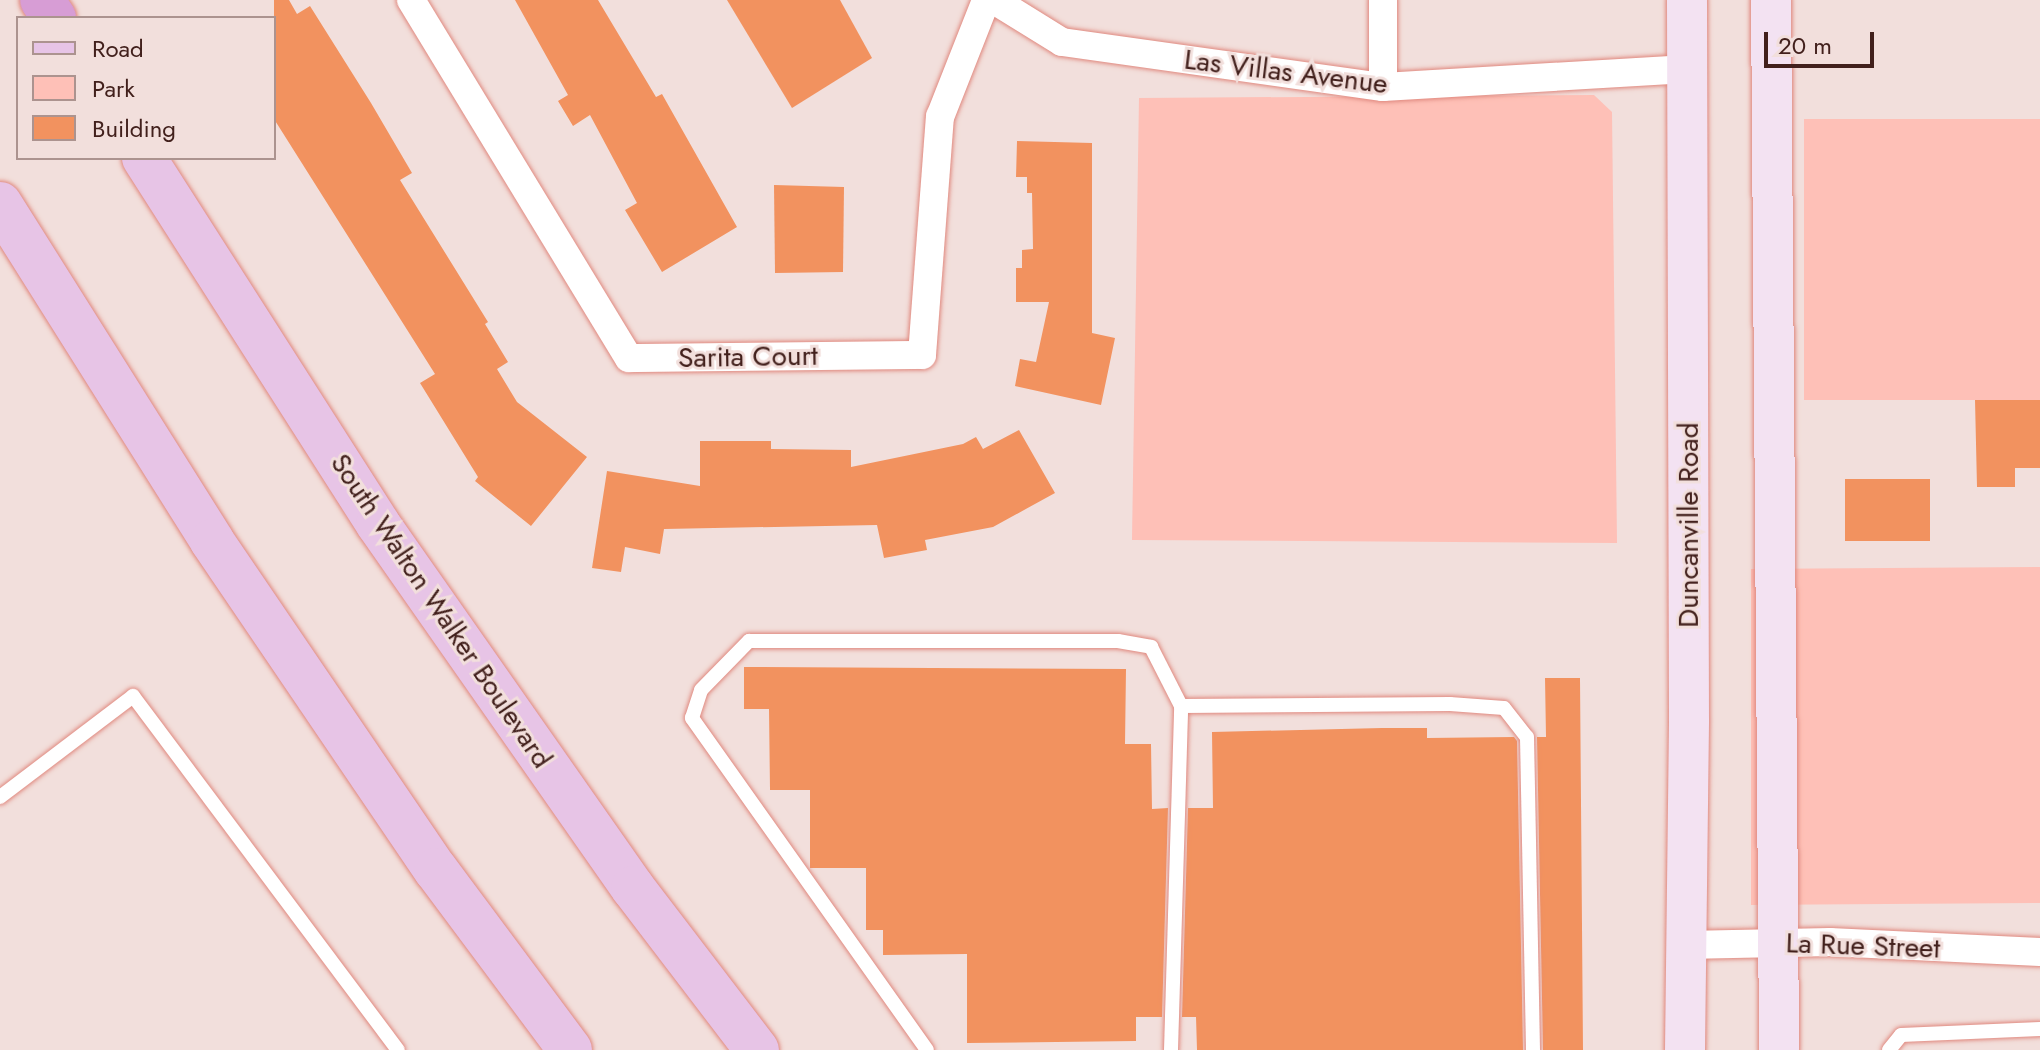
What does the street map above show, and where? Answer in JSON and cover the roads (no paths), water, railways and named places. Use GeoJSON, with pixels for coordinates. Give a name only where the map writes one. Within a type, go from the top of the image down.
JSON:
{"type":"FeatureCollection","features":[{"type":"Feature","properties":{"kind":"main road","name":"Duncanville Road"},"geometry":{"type":"LineString","coordinates":[[1685,1050],[1689,721],[1687,0]]}},
{"type":"Feature","properties":{"kind":"main road"},"geometry":{"type":"LineString","coordinates":[[1771,0],[1779,1050]]}},
{"type":"Feature","properties":{"kind":"main road","name":"South Walton Walker Boulevard"},"geometry":{"type":"LineString","coordinates":[[145,160],[378,524],[633,888],[757,1050]]}},
{"type":"Feature","properties":{"kind":"main road"},"geometry":{"type":"LineString","coordinates":[[0,204],[212,541],[436,870],[570,1050]]}},
{"type":"Feature","properties":{"kind":"street","name":"Sarita Court"},"geometry":{"type":"LineString","coordinates":[[411,0],[629,358],[922,355],[940,117],[986,0]]}},
{"type":"Feature","properties":{"kind":"street","name":"Las Villas Avenue"},"geometry":{"type":"LineString","coordinates":[[994,0],[1062,42],[1383,87],[1687,69]]}},
{"type":"Feature","properties":{"kind":"street"},"geometry":{"type":"LineString","coordinates":[[1383,0],[1383,87]]}},
{"type":"Feature","properties":{"kind":"street","name":"La Rue Street"},"geometry":{"type":"LineString","coordinates":[[1685,945],[1780,943],[2040,952]]}},
{"type":"Feature","properties":{"kind":"lane"},"geometry":{"type":"LineString","coordinates":[[927,1050],[692,718],[701,690],[749,641],[1118,641],[1151,647],[1181,706],[1171,1050]]}},
{"type":"Feature","properties":{"kind":"lane"},"geometry":{"type":"LineString","coordinates":[[0,797],[133,696],[398,1050]]}},
{"type":"Feature","properties":{"kind":"lane"},"geometry":{"type":"LineString","coordinates":[[1181,706],[1450,704],[1504,708],[1527,737],[1533,1050]]}},
{"type":"Feature","properties":{"kind":"lane"},"geometry":{"type":"LineString","coordinates":[[1889,1050],[1901,1035],[2040,1029]]}}]}
